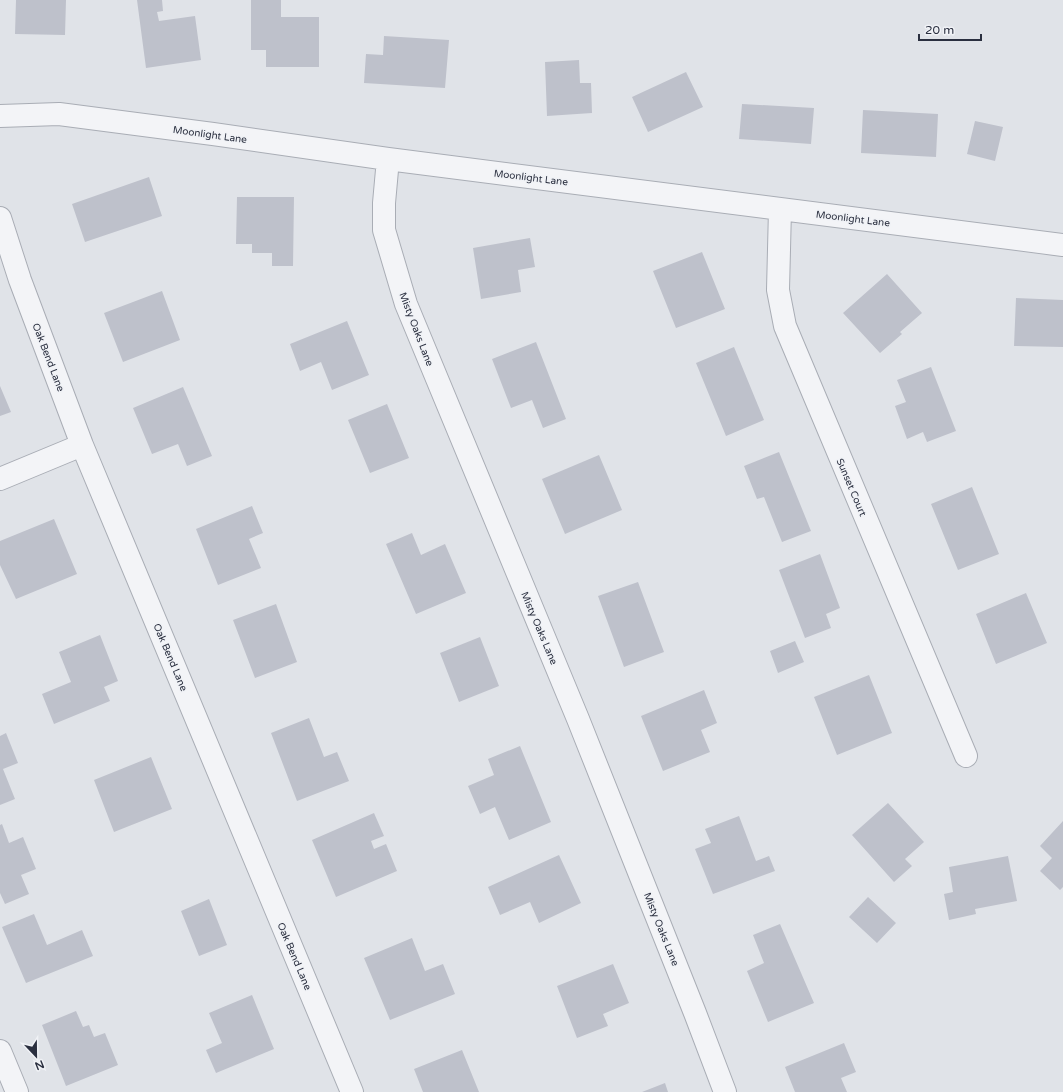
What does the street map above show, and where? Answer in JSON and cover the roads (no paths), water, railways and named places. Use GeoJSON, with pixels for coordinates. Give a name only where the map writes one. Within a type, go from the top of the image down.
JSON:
{"type":"FeatureCollection","features":[{"type":"Feature","properties":{"kind":"street","name":"Moonlight Lane"},"geometry":{"type":"LineString","coordinates":[[0,116],[59,114],[388,159],[1063,245]]}},
{"type":"Feature","properties":{"kind":"street","name":"Misty Oaks Lane"},"geometry":{"type":"LineString","coordinates":[[388,159],[384,203],[384,230],[406,304],[578,719],[725,1092]]}},
{"type":"Feature","properties":{"kind":"street","name":"Sunset Court"},"geometry":{"type":"LineString","coordinates":[[780,209],[778,290],[784,326],[966,756]]}},
{"type":"Feature","properties":{"kind":"street","name":"Oak Bend Lane"},"geometry":{"type":"LineString","coordinates":[[0,218],[20,280],[82,445],[352,1092]]}},
{"type":"Feature","properties":{"kind":"street"},"geometry":{"type":"LineString","coordinates":[[0,479],[82,445]]}},
{"type":"Feature","properties":{"kind":"street"},"geometry":{"type":"LineString","coordinates":[[0,1051],[17,1092]]}}]}
